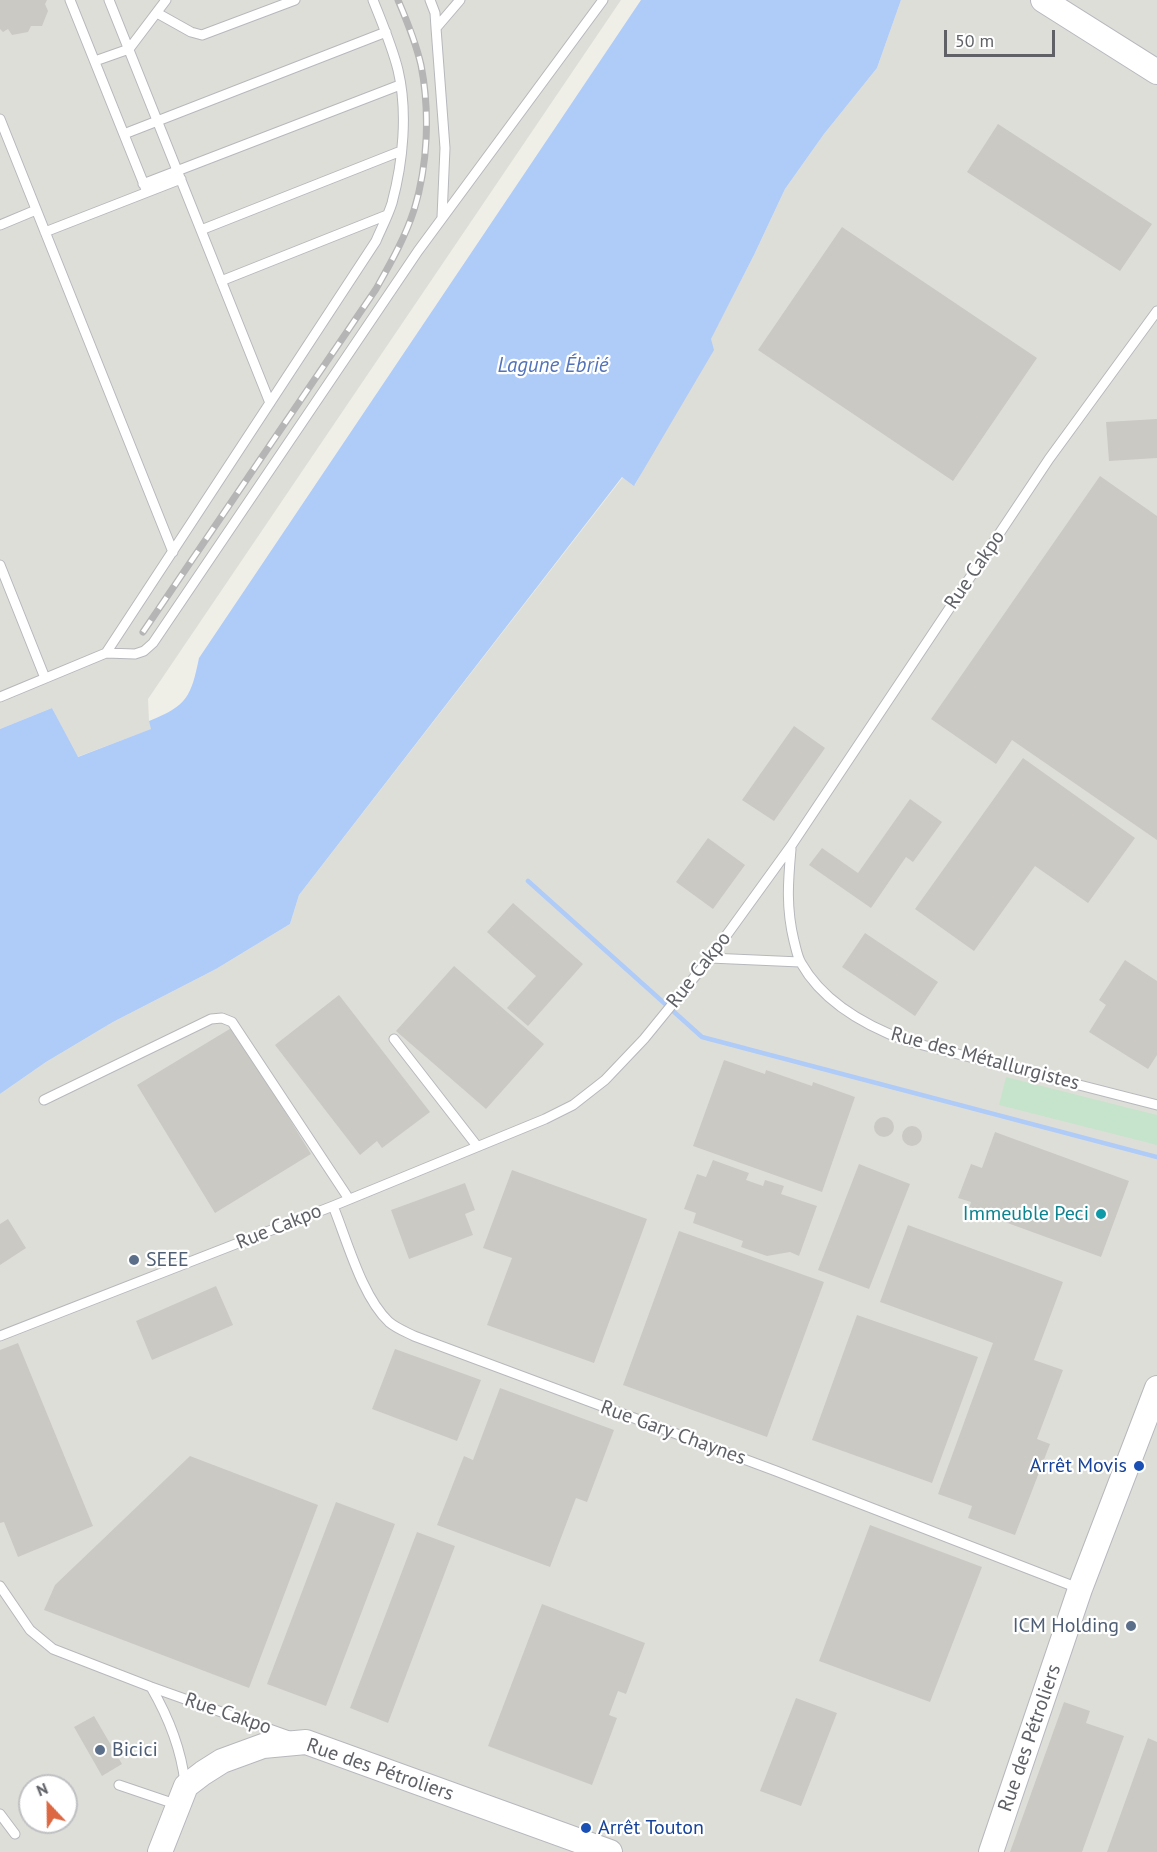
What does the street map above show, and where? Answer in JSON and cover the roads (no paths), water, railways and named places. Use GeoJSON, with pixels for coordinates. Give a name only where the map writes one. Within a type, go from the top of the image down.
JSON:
{"type":"FeatureCollection","features":[{"type":"Feature","properties":{"kind":"street"},"geometry":{"type":"LineString","coordinates":[[1043,0],[1157,72]]}},
{"type":"Feature","properties":{"kind":"street","name":"Rue des Pétroliers"},"geometry":{"type":"LineString","coordinates":[[991,1852],[1080,1589],[1157,1388]]}},
{"type":"Feature","properties":{"kind":"street","name":"Rue des Pétroliers"},"geometry":{"type":"LineString","coordinates":[[182,1796],[222,1761],[273,1744],[306,1742],[610,1852]]}},
{"type":"Feature","properties":{"kind":"street"},"geometry":{"type":"LineString","coordinates":[[160,1852],[182,1796]]}},
{"type":"Feature","properties":{"kind":"lane"},"geometry":{"type":"LineString","coordinates":[[70,0],[145,188]]}},
{"type":"Feature","properties":{"kind":"lane"},"geometry":{"type":"LineString","coordinates":[[109,0],[270,403]]}},
{"type":"Feature","properties":{"kind":"lane"},"geometry":{"type":"LineString","coordinates":[[95,62],[129,49],[166,0]]}},
{"type":"Feature","properties":{"kind":"lane"},"geometry":{"type":"LineString","coordinates":[[157,13],[191,32],[202,35],[295,0]]}},
{"type":"Feature","properties":{"kind":"lane"},"geometry":{"type":"LineString","coordinates":[[106,653],[376,241],[392,203],[403,129],[400,85],[386,32],[373,0]]}},
{"type":"Feature","properties":{"kind":"lane"},"geometry":{"type":"LineString","coordinates":[[430,0],[435,13],[445,148],[441,219]]}},
{"type":"Feature","properties":{"kind":"lane"},"geometry":{"type":"LineString","coordinates":[[436,28],[460,0]]}},
{"type":"Feature","properties":{"kind":"lane"},"geometry":{"type":"LineString","coordinates":[[0,697],[106,653],[135,654],[144,651],[153,643],[441,219],[603,0]]}},
{"type":"Feature","properties":{"kind":"lane"},"geometry":{"type":"LineString","coordinates":[[124,134],[386,32]]}},
{"type":"Feature","properties":{"kind":"lane"},"geometry":{"type":"LineString","coordinates":[[45,232],[145,188],[400,85]]}},
{"type":"Feature","properties":{"kind":"lane"},"geometry":{"type":"LineString","coordinates":[[0,119],[173,552]]}},
{"type":"Feature","properties":{"kind":"lane"},"geometry":{"type":"LineString","coordinates":[[201,230],[401,151]]}},
{"type":"Feature","properties":{"kind":"lane"},"geometry":{"type":"LineString","coordinates":[[0,225],[36,210]]}},
{"type":"Feature","properties":{"kind":"lane"},"geometry":{"type":"LineString","coordinates":[[221,281],[387,215]]}},
{"type":"Feature","properties":{"kind":"lane","name":"Rue Cakpo"},"geometry":{"type":"LineString","coordinates":[[0,1336],[333,1206],[477,1146],[573,1105],[605,1080],[710,958],[791,846],[1049,459],[1157,311]]}},
{"type":"Feature","properties":{"kind":"lane"},"geometry":{"type":"LineString","coordinates":[[0,565],[45,678]]}},
{"type":"Feature","properties":{"kind":"lane","name":"Rue des Métallurgistes"},"geometry":{"type":"LineString","coordinates":[[791,846],[787,894],[790,924],[800,962],[835,1002],[861,1020],[885,1033],[907,1041],[1157,1105]]}},
{"type":"Feature","properties":{"kind":"lane"},"geometry":{"type":"LineString","coordinates":[[710,958],[800,962]]}},
{"type":"Feature","properties":{"kind":"lane"},"geometry":{"type":"LineString","coordinates":[[45,1100],[211,1019],[222,1018],[232,1022],[349,1199]]}},
{"type":"Feature","properties":{"kind":"lane"},"geometry":{"type":"LineString","coordinates":[[394,1039],[477,1146]]}},
{"type":"Feature","properties":{"kind":"lane","name":"Rue Gary Chaynes"},"geometry":{"type":"LineString","coordinates":[[333,1206],[365,1286],[377,1308],[391,1324],[414,1336],[765,1467],[1080,1589]]}},
{"type":"Feature","properties":{"kind":"lane","name":"Rue Cakpo"},"geometry":{"type":"LineString","coordinates":[[0,1586],[30,1629],[54,1649],[151,1687],[306,1742]]}},
{"type":"Feature","properties":{"kind":"lane","name":"Rue Cakpo"},"geometry":{"type":"LineString","coordinates":[[151,1687],[171,1725],[178,1745],[182,1796]]}},
{"type":"Feature","properties":{"kind":"lane"},"geometry":{"type":"LineString","coordinates":[[119,1785],[182,1796]]}},
{"type":"Feature","properties":{"kind":"lane"},"geometry":{"type":"LineString","coordinates":[[0,1814],[15,1833]]}},
{"type":"Feature","properties":{"kind":"water","name":"Lagune Ébrié"},"geometry":{"type":"Polygon","coordinates":[[[641,0],[901,0],[877,68],[824,134],[785,189],[711,339],[714,350],[634,486],[622,477],[299,895],[290,924],[216,969],[113,1022],[46,1062],[0,1094],[0,729],[52,708],[78,757],[151,729],[149,721],[179,705],[190,691],[199,658],[641,0]]]}},
{"type":"Feature","properties":{"kind":"waterway"},"geometry":{"type":"LineString","coordinates":[[528,881],[702,1037],[1157,1157]]}},
{"type":"Feature","properties":{"kind":"railway"},"geometry":{"type":"LineString","coordinates":[[143,632],[376,289],[406,231],[419,193],[425,156],[426,101],[421,65],[398,0]]}},
{"type":"Feature","properties":{"kind":"place","name":"Immeuble Peci"},"geometry":{"type":"Point","coordinates":[1101,1214]}},
{"type":"Feature","properties":{"kind":"place","name":"SEEE"},"geometry":{"type":"Point","coordinates":[134,1260]}},
{"type":"Feature","properties":{"kind":"place","name":"Arrêt Movis"},"geometry":{"type":"Point","coordinates":[1139,1466]}},
{"type":"Feature","properties":{"kind":"place","name":"ICM Holding"},"geometry":{"type":"Point","coordinates":[1131,1626]}},
{"type":"Feature","properties":{"kind":"place","name":"Bicici"},"geometry":{"type":"Point","coordinates":[100,1750]}},
{"type":"Feature","properties":{"kind":"place","name":"Arrêt Touton"},"geometry":{"type":"Point","coordinates":[586,1828]}}]}
